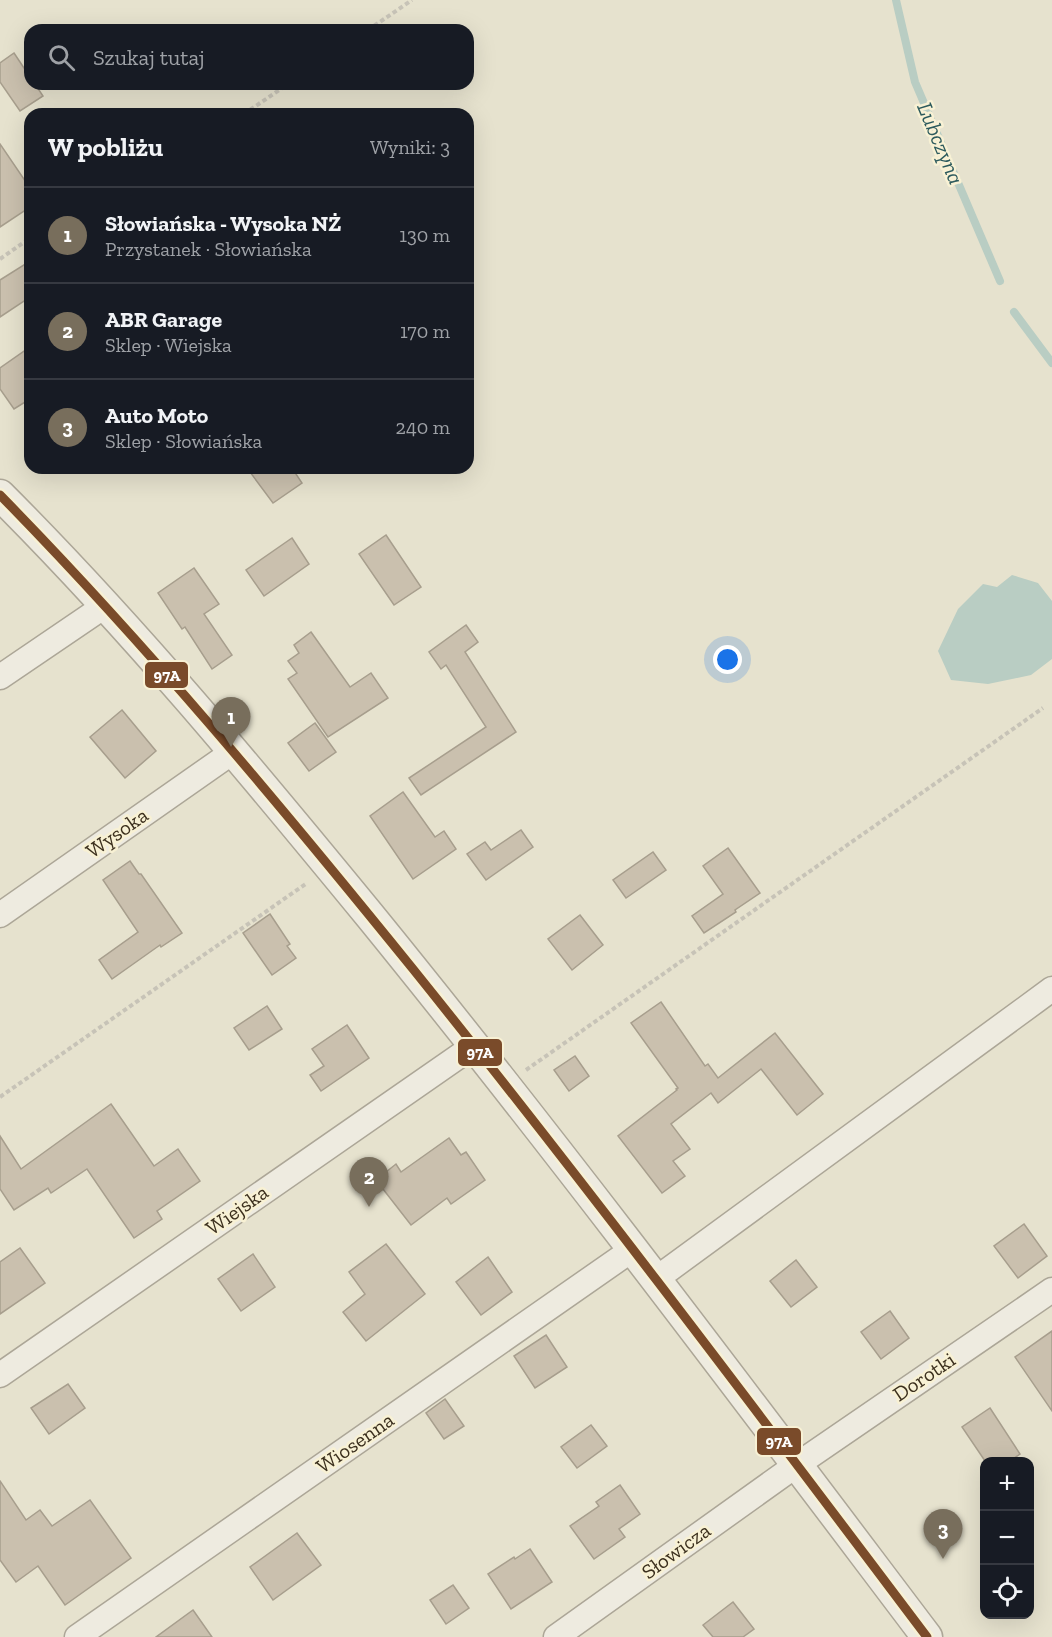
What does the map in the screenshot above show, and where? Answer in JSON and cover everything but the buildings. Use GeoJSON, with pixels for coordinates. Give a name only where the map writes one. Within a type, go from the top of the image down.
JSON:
{"type":"FeatureCollection","features":[{"type":"Feature","properties":{"kind":"street"},"geometry":{"type":"LineString","coordinates":[[0,495],[106,605],[234,751],[475,1045],[656,1279],[927,1637]]}},
{"type":"Feature","properties":{"kind":"street"},"geometry":{"type":"LineString","coordinates":[[0,677],[106,605]]}},
{"type":"Feature","properties":{"kind":"street","name":"Wysoka"},"geometry":{"type":"LineString","coordinates":[[0,915],[234,751]]}},
{"type":"Feature","properties":{"kind":"street"},"geometry":{"type":"LineString","coordinates":[[656,1279],[1052,989]]}},
{"type":"Feature","properties":{"kind":"street","name":"Wiejska"},"geometry":{"type":"LineString","coordinates":[[0,1375],[475,1045]]}},
{"type":"Feature","properties":{"kind":"street","name":"Wiosenna"},"geometry":{"type":"LineString","coordinates":[[76,1637],[633,1249]]}},
{"type":"Feature","properties":{"kind":"street","name":"Dorotki"},"geometry":{"type":"LineString","coordinates":[[797,1465],[1052,1290]]}},
{"type":"Feature","properties":{"kind":"street","name":"Słowicza"},"geometry":{"type":"LineString","coordinates":[[556,1637],[797,1465]]}},
{"type":"Feature","properties":{"kind":"path"},"geometry":{"type":"LineString","coordinates":[[377,24],[412,0]]}},
{"type":"Feature","properties":{"kind":"path"},"geometry":{"type":"LineString","coordinates":[[253,108],[279,90]]}},
{"type":"Feature","properties":{"kind":"path"},"geometry":{"type":"LineString","coordinates":[[0,259],[24,242]]}},
{"type":"Feature","properties":{"kind":"path"},"geometry":{"type":"LineString","coordinates":[[506,1084],[1043,708]]}},
{"type":"Feature","properties":{"kind":"path"},"geometry":{"type":"LineString","coordinates":[[0,1097],[330,867]]}},
{"type":"Feature","properties":{"kind":"shaded area"},"geometry":{"type":"Polygon","coordinates":[[[1012,575],[1038,583],[1052,601],[1052,659],[1031,675],[988,684],[951,680],[938,651],[958,609],[983,584],[997,587],[1012,575]]]}},
{"type":"Feature","properties":{"kind":"waterway","name":"Lubczyna"},"geometry":{"type":"LineString","coordinates":[[896,0],[915,82],[1000,281]]}},
{"type":"Feature","properties":{"kind":"waterway","name":"Lubczyna"},"geometry":{"type":"LineString","coordinates":[[1014,312],[1052,363]]}},
{"type":"Feature","properties":{"kind":"transit line","name":"97A"},"geometry":{"type":"LineString","coordinates":[[0,495],[108,609],[212,727],[413,969],[737,1385],[927,1637]]}},
{"type":"Feature","properties":{"kind":"place","name":"Słowiańska - Wysoka NŻ"},"geometry":{"type":"Point","coordinates":[231,747]}},
{"type":"Feature","properties":{"kind":"place","name":"ABR Garage"},"geometry":{"type":"Point","coordinates":[369,1207]}},
{"type":"Feature","properties":{"kind":"place","name":"Auto Moto"},"geometry":{"type":"Point","coordinates":[943,1559]}}]}
